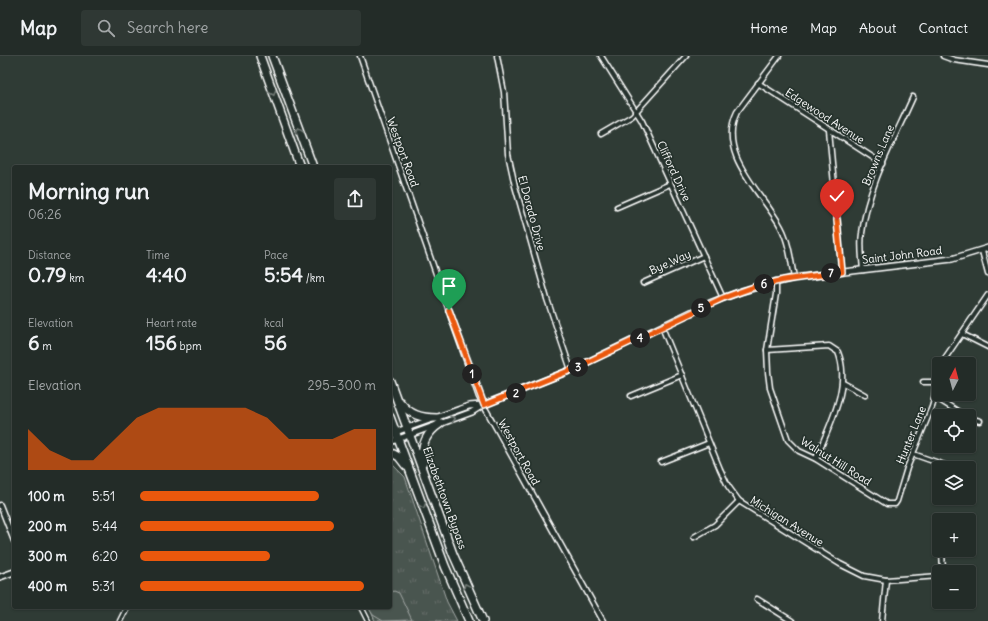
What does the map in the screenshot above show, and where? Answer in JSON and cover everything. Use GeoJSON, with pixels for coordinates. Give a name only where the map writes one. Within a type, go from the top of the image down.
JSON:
{"type":"FeatureCollection","features":[{"type":"Feature","properties":{"kind":"highway"},"geometry":{"type":"LineString","coordinates":[[260,56],[299,165]]}},
{"type":"Feature","properties":{"kind":"highway"},"geometry":{"type":"LineString","coordinates":[[272,56],[312,165]]}},
{"type":"Feature","properties":{"kind":"highway","name":"Elizabethtown Bypass"},"geometry":{"type":"LineString","coordinates":[[392,386],[464,581],[483,621]]}},
{"type":"Feature","properties":{"kind":"highway"},"geometry":{"type":"LineString","coordinates":[[394,391],[401,404],[410,413],[422,418],[439,420]]}},
{"type":"Feature","properties":{"kind":"highway"},"geometry":{"type":"LineString","coordinates":[[426,481],[422,459],[423,445],[429,433],[439,420]]}},
{"type":"Feature","properties":{"kind":"highway"},"geometry":{"type":"LineString","coordinates":[[392,424],[445,566],[469,621]]}},
{"type":"Feature","properties":{"kind":"highway"},"geometry":{"type":"LineString","coordinates":[[392,453],[404,462],[415,485]]}},
{"type":"Feature","properties":{"kind":"street","name":"Westport Road"},"geometry":{"type":"LineString","coordinates":[[360,56],[484,405],[603,621]]}},
{"type":"Feature","properties":{"kind":"street","name":"El Dorado Drive"},"geometry":{"type":"LineString","coordinates":[[497,56],[504,92],[508,154],[515,186],[547,299],[571,370]]}},
{"type":"Feature","properties":{"kind":"street","name":"Clifford Drive"},"geometry":{"type":"LineString","coordinates":[[601,56],[636,110],[723,298]]}},
{"type":"Feature","properties":{"kind":"street"},"geometry":{"type":"LineString","coordinates":[[601,134],[632,116],[686,56]]}},
{"type":"Feature","properties":{"kind":"street"},"geometry":{"type":"LineString","coordinates":[[779,56],[735,116],[732,140],[735,152],[749,181],[783,231],[794,278]]}},
{"type":"Feature","properties":{"kind":"street"},"geometry":{"type":"LineString","coordinates":[[943,56],[988,65]]}},
{"type":"Feature","properties":{"kind":"street","name":"Edgewood Avenue"},"geometry":{"type":"LineString","coordinates":[[758,83],[883,164]]}},
{"type":"Feature","properties":{"kind":"street","name":"Browns Lane"},"geometry":{"type":"LineString","coordinates":[[863,270],[861,242],[864,218],[883,164],[913,97]]}},
{"type":"Feature","properties":{"kind":"street"},"geometry":{"type":"LineString","coordinates":[[829,130],[842,272]]}},
{"type":"Feature","properties":{"kind":"street"},"geometry":{"type":"LineString","coordinates":[[617,207],[670,184]]}},
{"type":"Feature","properties":{"kind":"street","name":"Saint John Road"},"geometry":{"type":"LineString","coordinates":[[395,435],[439,420],[469,406],[484,405],[571,370],[723,298],[776,281],[952,259],[988,248]]}},
{"type":"Feature","properties":{"kind":"street"},"geometry":{"type":"LineString","coordinates":[[982,251],[988,274]]}},
{"type":"Feature","properties":{"kind":"street","name":"Bye Way"},"geometry":{"type":"LineString","coordinates":[[643,283],[704,256]]}},
{"type":"Feature","properties":{"kind":"street","name":"Walnut Hill Road"},"geometry":{"type":"LineString","coordinates":[[776,281],[776,294],[767,350],[770,388],[786,435],[794,447],[891,505]]}},
{"type":"Feature","properties":{"kind":"street"},"geometry":{"type":"LineString","coordinates":[[946,357],[988,295]]}},
{"type":"Feature","properties":{"kind":"street","name":"Michigan Avenue"},"geometry":{"type":"LineString","coordinates":[[662,327],[728,486],[739,501],[851,571],[871,578],[886,580],[932,577]]}},
{"type":"Feature","properties":{"kind":"street"},"geometry":{"type":"LineString","coordinates":[[962,334],[988,347]]}},
{"type":"Feature","properties":{"kind":"street"},"geometry":{"type":"LineString","coordinates":[[767,350],[833,347],[839,355],[843,383],[837,404],[816,459]]}},
{"type":"Feature","properties":{"kind":"street"},"geometry":{"type":"LineString","coordinates":[[631,396],[682,375]]}},
{"type":"Feature","properties":{"kind":"street"},"geometry":{"type":"LineString","coordinates":[[923,382],[932,382]]}},
{"type":"Feature","properties":{"kind":"street"},"geometry":{"type":"LineString","coordinates":[[843,383],[865,395]]}},
{"type":"Feature","properties":{"kind":"street","name":"Hunter Lane"},"geometry":{"type":"LineString","coordinates":[[891,505],[897,501],[907,468],[933,401]]}},
{"type":"Feature","properties":{"kind":"street"},"geometry":{"type":"LineString","coordinates":[[941,401],[954,409]]}},
{"type":"Feature","properties":{"kind":"street"},"geometry":{"type":"LineString","coordinates":[[976,420],[980,421]]}},
{"type":"Feature","properties":{"kind":"street"},"geometry":{"type":"LineString","coordinates":[[661,462],[709,443]]}},
{"type":"Feature","properties":{"kind":"street"},"geometry":{"type":"LineString","coordinates":[[913,454],[933,461]]}},
{"type":"Feature","properties":{"kind":"street"},"geometry":{"type":"LineString","coordinates":[[694,537],[715,525],[739,501]]}},
{"type":"Feature","properties":{"kind":"street"},"geometry":{"type":"LineString","coordinates":[[0,505],[12,536]]}},
{"type":"Feature","properties":{"kind":"street"},"geometry":{"type":"LineString","coordinates":[[0,577],[12,573]]}},
{"type":"Feature","properties":{"kind":"street"},"geometry":{"type":"LineString","coordinates":[[882,621],[886,580]]}},
{"type":"Feature","properties":{"kind":"street"},"geometry":{"type":"LineString","coordinates":[[757,599],[792,621]]}},
{"type":"Feature","properties":{"kind":"street"},"geometry":{"type":"LineString","coordinates":[[120,621],[126,609]]}},
{"type":"Feature","properties":{"kind":"street"},"geometry":{"type":"LineString","coordinates":[[362,609],[368,621]]}},
{"type":"Feature","properties":{"kind":"green space"},"geometry":{"type":"Polygon","coordinates":[[[392,464],[405,477],[447,602],[457,621],[375,621],[370,609],[392,609],[392,464]]]}},
{"type":"Feature","properties":{"kind":"green space"},"geometry":{"type":"Polygon","coordinates":[[[394,591],[399,593],[412,620],[383,621],[373,615],[369,609],[392,609],[392,592],[394,591]]]}},
{"type":"Feature","properties":{"kind":"route"},"geometry":{"type":"LineString","coordinates":[[449,310],[479,397],[484,405],[571,370],[723,298],[754,287],[784,280],[842,272],[837,220]]}}]}
